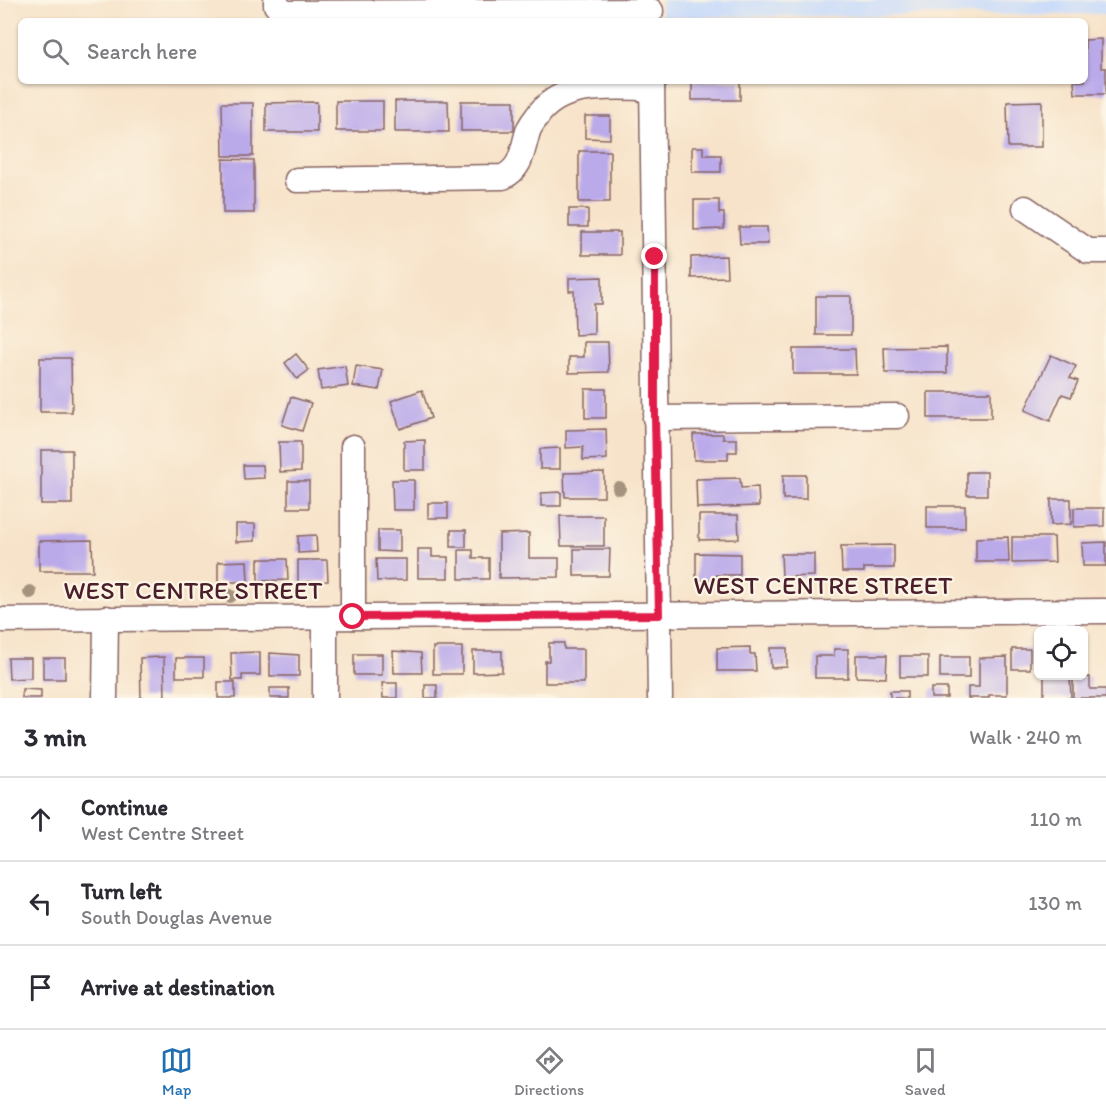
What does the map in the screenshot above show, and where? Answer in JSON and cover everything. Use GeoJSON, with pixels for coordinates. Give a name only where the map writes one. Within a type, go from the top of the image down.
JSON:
{"type":"FeatureCollection","features":[{"type":"Feature","properties":{"kind":"street"},"geometry":{"type":"LineString","coordinates":[[276,0],[276,5],[285,13],[651,11]]}},
{"type":"Feature","properties":{"kind":"street"},"geometry":{"type":"LineString","coordinates":[[297,180],[502,177],[512,173],[518,164],[524,150],[527,132],[538,115],[546,105],[559,97],[587,89],[652,85],[660,698]]}},
{"type":"Feature","properties":{"kind":"street"},"geometry":{"type":"LineString","coordinates":[[1025,208],[1088,251],[1106,251]]}},
{"type":"Feature","properties":{"kind":"street"},"geometry":{"type":"LineString","coordinates":[[655,418],[897,416]]}},
{"type":"Feature","properties":{"kind":"street"},"geometry":{"type":"LineString","coordinates":[[353,447],[353,617]]}},
{"type":"Feature","properties":{"kind":"street","name":"WEST CENTRE STREET"},"geometry":{"type":"LineString","coordinates":[[0,620],[1106,611]]}},
{"type":"Feature","properties":{"kind":"street"},"geometry":{"type":"LineString","coordinates":[[105,698],[106,618]]}},
{"type":"Feature","properties":{"kind":"street"},"geometry":{"type":"LineString","coordinates":[[325,618],[325,698]]}},
{"type":"Feature","properties":{"kind":"shaded area"},"geometry":{"type":"Polygon","coordinates":[[[661,0],[1106,0],[1106,14],[661,17],[661,0]]]}},
{"type":"Feature","properties":{"kind":"building"},"geometry":{"type":"Polygon","coordinates":[[[1101,39],[1101,68],[1106,68],[1106,94],[1075,94],[1074,84],[1088,84],[1088,40],[1101,39]]]}},
{"type":"Feature","properties":{"kind":"building"},"geometry":{"type":"Polygon","coordinates":[[[692,84],[740,84],[740,100],[692,100],[692,84]]]}},
{"type":"Feature","properties":{"kind":"building"},"geometry":{"type":"Polygon","coordinates":[[[336,101],[383,101],[383,131],[336,131],[336,101]]]}},
{"type":"Feature","properties":{"kind":"building"},"geometry":{"type":"Polygon","coordinates":[[[395,101],[448,101],[449,132],[395,132],[395,101]]]}},
{"type":"Feature","properties":{"kind":"building"},"geometry":{"type":"Polygon","coordinates":[[[461,101],[514,101],[514,131],[461,131],[461,101]]]}},
{"type":"Feature","properties":{"kind":"building"},"geometry":{"type":"Polygon","coordinates":[[[1042,101],[1042,147],[1008,147],[1007,102],[1042,101]]]}},
{"type":"Feature","properties":{"kind":"building"},"geometry":{"type":"Polygon","coordinates":[[[317,102],[317,132],[266,132],[266,103],[317,102]]]}},
{"type":"Feature","properties":{"kind":"building"},"geometry":{"type":"Polygon","coordinates":[[[222,103],[253,103],[253,156],[223,156],[222,103]]]}},
{"type":"Feature","properties":{"kind":"building"},"geometry":{"type":"Polygon","coordinates":[[[585,116],[610,116],[610,139],[585,138],[585,116]]]}},
{"type":"Feature","properties":{"kind":"building"},"geometry":{"type":"Polygon","coordinates":[[[692,147],[703,147],[703,155],[721,155],[721,172],[692,172],[692,147]]]}},
{"type":"Feature","properties":{"kind":"building"},"geometry":{"type":"Polygon","coordinates":[[[579,151],[610,151],[610,202],[579,202],[579,151]]]}},
{"type":"Feature","properties":{"kind":"building"},"geometry":{"type":"Polygon","coordinates":[[[223,159],[254,160],[254,213],[223,213],[223,159]]]}},
{"type":"Feature","properties":{"kind":"building"},"geometry":{"type":"Polygon","coordinates":[[[694,200],[719,200],[719,213],[724,213],[724,229],[694,230],[694,200]]]}},
{"type":"Feature","properties":{"kind":"building"},"geometry":{"type":"Polygon","coordinates":[[[569,209],[588,209],[588,227],[569,227],[569,209]]]}},
{"type":"Feature","properties":{"kind":"building"},"geometry":{"type":"Polygon","coordinates":[[[739,227],[767,227],[768,244],[740,244],[739,227]]]}},
{"type":"Feature","properties":{"kind":"building"},"geometry":{"type":"Polygon","coordinates":[[[582,232],[620,232],[620,255],[582,255],[582,232]]]}},
{"type":"Feature","properties":{"kind":"building"},"geometry":{"type":"Polygon","coordinates":[[[726,256],[727,277],[691,278],[691,257],[726,256]]]}},
{"type":"Feature","properties":{"kind":"building"},"geometry":{"type":"Polygon","coordinates":[[[602,277],[602,304],[594,304],[594,334],[575,335],[574,291],[569,291],[569,278],[602,277]]]}},
{"type":"Feature","properties":{"kind":"building"},"geometry":{"type":"Polygon","coordinates":[[[816,296],[851,296],[851,335],[816,335],[816,296]]]}},
{"type":"Feature","properties":{"kind":"building"},"geometry":{"type":"Polygon","coordinates":[[[584,342],[608,342],[609,372],[569,373],[569,357],[584,357],[584,342]]]}},
{"type":"Feature","properties":{"kind":"building"},"geometry":{"type":"Polygon","coordinates":[[[947,347],[947,373],[885,373],[884,348],[947,347]]]}},
{"type":"Feature","properties":{"kind":"building"},"geometry":{"type":"Polygon","coordinates":[[[793,349],[855,349],[856,374],[793,374],[793,349]]]}},
{"type":"Feature","properties":{"kind":"building"},"geometry":{"type":"Polygon","coordinates":[[[296,354],[309,370],[297,379],[285,363],[296,354]]]}},
{"type":"Feature","properties":{"kind":"building"},"geometry":{"type":"Polygon","coordinates":[[[1051,355],[1076,366],[1070,378],[1078,381],[1071,397],[1062,394],[1050,421],[1025,410],[1051,355]]]}},
{"type":"Feature","properties":{"kind":"building"},"geometry":{"type":"Polygon","coordinates":[[[40,358],[71,358],[72,412],[40,412],[40,358]]]}},
{"type":"Feature","properties":{"kind":"building"},"geometry":{"type":"Polygon","coordinates":[[[345,366],[348,386],[321,390],[318,370],[345,366]]]}},
{"type":"Feature","properties":{"kind":"building"},"geometry":{"type":"Polygon","coordinates":[[[356,366],[383,370],[379,390],[353,386],[356,366]]]}},
{"type":"Feature","properties":{"kind":"building"},"geometry":{"type":"Polygon","coordinates":[[[585,389],[606,389],[606,418],[585,418],[585,389]]]}},
{"type":"Feature","properties":{"kind":"building"},"geometry":{"type":"Polygon","coordinates":[[[422,390],[431,418],[400,429],[391,401],[422,390]]]}},
{"type":"Feature","properties":{"kind":"building"},"geometry":{"type":"Polygon","coordinates":[[[928,392],[991,392],[991,418],[928,418],[928,392]]]}},
{"type":"Feature","properties":{"kind":"building"},"geometry":{"type":"Polygon","coordinates":[[[291,397],[311,403],[302,431],[282,425],[291,397]]]}},
{"type":"Feature","properties":{"kind":"building"},"geometry":{"type":"Polygon","coordinates":[[[606,429],[607,459],[583,460],[583,447],[566,448],[566,430],[606,429]]]}},
{"type":"Feature","properties":{"kind":"building"},"geometry":{"type":"Polygon","coordinates":[[[693,434],[723,434],[723,439],[737,439],[737,452],[728,452],[728,460],[694,460],[693,434]]]}},
{"type":"Feature","properties":{"kind":"building"},"geometry":{"type":"Polygon","coordinates":[[[425,440],[425,470],[404,470],[404,441],[425,440]]]}},
{"type":"Feature","properties":{"kind":"building"},"geometry":{"type":"Polygon","coordinates":[[[279,442],[301,442],[301,471],[280,472],[279,442]]]}},
{"type":"Feature","properties":{"kind":"building"},"geometry":{"type":"Polygon","coordinates":[[[560,448],[560,469],[540,469],[540,449],[560,448]]]}},
{"type":"Feature","properties":{"kind":"building"},"geometry":{"type":"Polygon","coordinates":[[[41,450],[72,450],[72,504],[41,504],[41,450]]]}},
{"type":"Feature","properties":{"kind":"building"},"geometry":{"type":"Polygon","coordinates":[[[243,465],[263,465],[264,478],[244,479],[243,465]]]}},
{"type":"Feature","properties":{"kind":"building"},"geometry":{"type":"Polygon","coordinates":[[[604,472],[604,497],[565,497],[564,473],[604,472]]]}},
{"type":"Feature","properties":{"kind":"building"},"geometry":{"type":"Polygon","coordinates":[[[967,472],[987,472],[987,495],[967,495],[967,472]]]}},
{"type":"Feature","properties":{"kind":"building"},"geometry":{"type":"Polygon","coordinates":[[[783,475],[806,475],[806,499],[783,499],[783,475]]]}},
{"type":"Feature","properties":{"kind":"building"},"geometry":{"type":"Polygon","coordinates":[[[740,478],[741,488],[758,487],[759,506],[697,508],[696,479],[740,478]]]}},
{"type":"Feature","properties":{"kind":"building"},"geometry":{"type":"Polygon","coordinates":[[[392,480],[414,480],[414,510],[393,510],[392,480]]]}},
{"type":"Feature","properties":{"kind":"building"},"geometry":{"type":"Polygon","coordinates":[[[288,481],[309,481],[309,508],[288,508],[288,481]]]}},
{"type":"Feature","properties":{"kind":"building"},"geometry":{"type":"Polygon","coordinates":[[[561,492],[561,506],[541,506],[541,493],[561,492]]]}},
{"type":"Feature","properties":{"kind":"building"},"geometry":{"type":"Polygon","coordinates":[[[1051,499],[1071,499],[1071,524],[1051,525],[1051,499]]]}},
{"type":"Feature","properties":{"kind":"building"},"geometry":{"type":"Polygon","coordinates":[[[428,503],[448,503],[448,518],[428,518],[428,503]]]}},
{"type":"Feature","properties":{"kind":"building"},"geometry":{"type":"Polygon","coordinates":[[[927,506],[965,506],[965,528],[927,528],[927,506]]]}},
{"type":"Feature","properties":{"kind":"building"},"geometry":{"type":"Polygon","coordinates":[[[1074,508],[1104,508],[1104,526],[1074,527],[1074,508]]]}},
{"type":"Feature","properties":{"kind":"building"},"geometry":{"type":"Polygon","coordinates":[[[699,515],[738,515],[739,539],[699,540],[699,515]]]}},
{"type":"Feature","properties":{"kind":"building"},"geometry":{"type":"Polygon","coordinates":[[[560,516],[604,516],[604,546],[561,546],[560,516]]]}},
{"type":"Feature","properties":{"kind":"building"},"geometry":{"type":"Polygon","coordinates":[[[236,524],[255,524],[255,541],[236,542],[236,524]]]}},
{"type":"Feature","properties":{"kind":"building"},"geometry":{"type":"Polygon","coordinates":[[[378,530],[400,530],[400,552],[378,551],[378,530]]]}},
{"type":"Feature","properties":{"kind":"building"},"geometry":{"type":"Polygon","coordinates":[[[451,530],[466,530],[466,547],[451,547],[451,530]]]}},
{"type":"Feature","properties":{"kind":"building"},"geometry":{"type":"Polygon","coordinates":[[[529,533],[529,558],[559,558],[559,577],[499,578],[499,534],[529,533]]]}},
{"type":"Feature","properties":{"kind":"building"},"geometry":{"type":"Polygon","coordinates":[[[316,535],[317,552],[298,553],[298,536],[316,535]]]}},
{"type":"Feature","properties":{"kind":"building"},"geometry":{"type":"Polygon","coordinates":[[[1008,537],[1009,562],[976,562],[976,538],[1008,537]]]}},
{"type":"Feature","properties":{"kind":"building"},"geometry":{"type":"Polygon","coordinates":[[[1012,537],[1054,537],[1055,562],[1012,563],[1012,537]]]}},
{"type":"Feature","properties":{"kind":"building"},"geometry":{"type":"Polygon","coordinates":[[[92,540],[93,571],[39,571],[39,541],[92,540]]]}},
{"type":"Feature","properties":{"kind":"building"},"geometry":{"type":"Polygon","coordinates":[[[1106,542],[1106,566],[1083,566],[1082,543],[1106,542]]]}},
{"type":"Feature","properties":{"kind":"building"},"geometry":{"type":"Polygon","coordinates":[[[894,545],[894,568],[864,568],[864,572],[842,572],[841,546],[894,545]]]}},
{"type":"Feature","properties":{"kind":"building"},"geometry":{"type":"Polygon","coordinates":[[[418,549],[432,549],[432,557],[448,557],[448,578],[418,578],[418,549]]]}},
{"type":"Feature","properties":{"kind":"building"},"geometry":{"type":"Polygon","coordinates":[[[574,549],[610,549],[609,576],[574,576],[574,549]]]}},
{"type":"Feature","properties":{"kind":"building"},"geometry":{"type":"Polygon","coordinates":[[[459,550],[473,550],[473,558],[489,558],[489,579],[459,579],[459,550]]]}},
{"type":"Feature","properties":{"kind":"building"},"geometry":{"type":"Polygon","coordinates":[[[696,553],[740,554],[740,575],[716,575],[716,581],[696,580],[696,553]]]}},
{"type":"Feature","properties":{"kind":"building"},"geometry":{"type":"Polygon","coordinates":[[[781,554],[814,554],[814,576],[782,577],[781,554]]]}},
{"type":"Feature","properties":{"kind":"building"},"geometry":{"type":"Polygon","coordinates":[[[258,559],[287,559],[288,580],[258,581],[258,559]]]}},
{"type":"Feature","properties":{"kind":"building"},"geometry":{"type":"Polygon","coordinates":[[[376,559],[406,559],[406,580],[377,581],[376,559]]]}},
{"type":"Feature","properties":{"kind":"building"},"geometry":{"type":"Polygon","coordinates":[[[298,560],[327,560],[328,581],[298,582],[298,560]]]}},
{"type":"Feature","properties":{"kind":"building"},"geometry":{"type":"Polygon","coordinates":[[[247,561],[248,582],[218,582],[218,562],[247,561]]]}},
{"type":"Feature","properties":{"kind":"building"},"geometry":{"type":"Polygon","coordinates":[[[549,643],[564,643],[564,649],[584,649],[584,683],[545,683],[545,661],[549,661],[549,643]]]}},
{"type":"Feature","properties":{"kind":"building"},"geometry":{"type":"Polygon","coordinates":[[[433,647],[462,647],[462,674],[433,674],[433,647]]]}},
{"type":"Feature","properties":{"kind":"building"},"geometry":{"type":"Polygon","coordinates":[[[750,647],[750,654],[755,654],[756,671],[717,671],[717,648],[750,647]]]}},
{"type":"Feature","properties":{"kind":"building"},"geometry":{"type":"Polygon","coordinates":[[[770,648],[787,648],[787,667],[771,668],[770,648]]]}},
{"type":"Feature","properties":{"kind":"building"},"geometry":{"type":"Polygon","coordinates":[[[834,649],[848,649],[848,678],[815,678],[815,656],[834,656],[834,649]]]}},
{"type":"Feature","properties":{"kind":"building"},"geometry":{"type":"Polygon","coordinates":[[[1012,649],[1030,649],[1030,669],[1012,669],[1012,649]]]}},
{"type":"Feature","properties":{"kind":"building"},"geometry":{"type":"Polygon","coordinates":[[[393,651],[421,653],[422,673],[394,673],[393,651]]]}},
{"type":"Feature","properties":{"kind":"building"},"geometry":{"type":"Polygon","coordinates":[[[473,651],[502,651],[502,672],[473,673],[473,651]]]}},
{"type":"Feature","properties":{"kind":"building"},"geometry":{"type":"Polygon","coordinates":[[[260,652],[260,675],[242,675],[242,680],[232,680],[231,653],[260,652]]]}},
{"type":"Feature","properties":{"kind":"building"},"geometry":{"type":"Polygon","coordinates":[[[270,653],[299,655],[299,676],[270,676],[270,653]]]}},
{"type":"Feature","properties":{"kind":"building"},"geometry":{"type":"Polygon","coordinates":[[[354,654],[382,654],[382,675],[354,675],[354,654]]]}},
{"type":"Feature","properties":{"kind":"building"},"geometry":{"type":"Polygon","coordinates":[[[856,655],[887,655],[886,678],[856,677],[856,655]]]}},
{"type":"Feature","properties":{"kind":"building"},"geometry":{"type":"Polygon","coordinates":[[[900,656],[928,656],[928,677],[900,677],[900,656]]]}},
{"type":"Feature","properties":{"kind":"building"},"geometry":{"type":"Polygon","coordinates":[[[164,657],[165,698],[141,698],[140,658],[164,657]]]}},
{"type":"Feature","properties":{"kind":"building"},"geometry":{"type":"Polygon","coordinates":[[[940,657],[969,657],[969,678],[940,678],[940,657]]]}},
{"type":"Feature","properties":{"kind":"building"},"geometry":{"type":"Polygon","coordinates":[[[1007,657],[1007,695],[968,698],[968,687],[979,687],[979,658],[1007,657]]]}},
{"type":"Feature","properties":{"kind":"building"},"geometry":{"type":"Polygon","coordinates":[[[8,658],[31,658],[31,678],[9,679],[8,658]]]}},
{"type":"Feature","properties":{"kind":"building"},"geometry":{"type":"Polygon","coordinates":[[[43,658],[65,658],[65,679],[43,679],[43,658]]]}},
{"type":"Feature","properties":{"kind":"building"},"geometry":{"type":"Polygon","coordinates":[[[176,658],[204,658],[204,677],[176,677],[176,658]]]}},
{"type":"Feature","properties":{"kind":"building"},"geometry":{"type":"Polygon","coordinates":[[[1090,677],[1090,689],[1106,689],[1106,698],[1073,698],[1073,680],[1088,680],[1090,677]]]}},
{"type":"Feature","properties":{"kind":"building"},"geometry":{"type":"Polygon","coordinates":[[[1044,680],[1070,680],[1071,698],[1044,698],[1044,680]]]}},
{"type":"Feature","properties":{"kind":"building"},"geometry":{"type":"Polygon","coordinates":[[[218,682],[235,682],[235,698],[218,698],[218,682]]]}},
{"type":"Feature","properties":{"kind":"building"},"geometry":{"type":"Polygon","coordinates":[[[382,683],[397,683],[397,698],[383,698],[382,683]]]}},
{"type":"Feature","properties":{"kind":"building"},"geometry":{"type":"Polygon","coordinates":[[[425,685],[437,685],[437,698],[425,698],[425,685]]]}},
{"type":"Feature","properties":{"kind":"building"},"geometry":{"type":"Polygon","coordinates":[[[270,688],[289,688],[289,698],[270,698],[270,688]]]}},
{"type":"Feature","properties":{"kind":"building"},"geometry":{"type":"Polygon","coordinates":[[[931,688],[947,688],[947,698],[931,698],[931,688]]]}},
{"type":"Feature","properties":{"kind":"building"},"geometry":{"type":"Polygon","coordinates":[[[22,689],[41,690],[41,698],[22,698],[22,689]]]}},
{"type":"Feature","properties":{"kind":"building"},"geometry":{"type":"Polygon","coordinates":[[[890,691],[907,691],[907,698],[890,698],[890,691]]]}},
{"type":"Feature","properties":{"kind":"route"},"geometry":{"type":"LineString","coordinates":[[353,617],[659,615],[655,257]]}}]}
